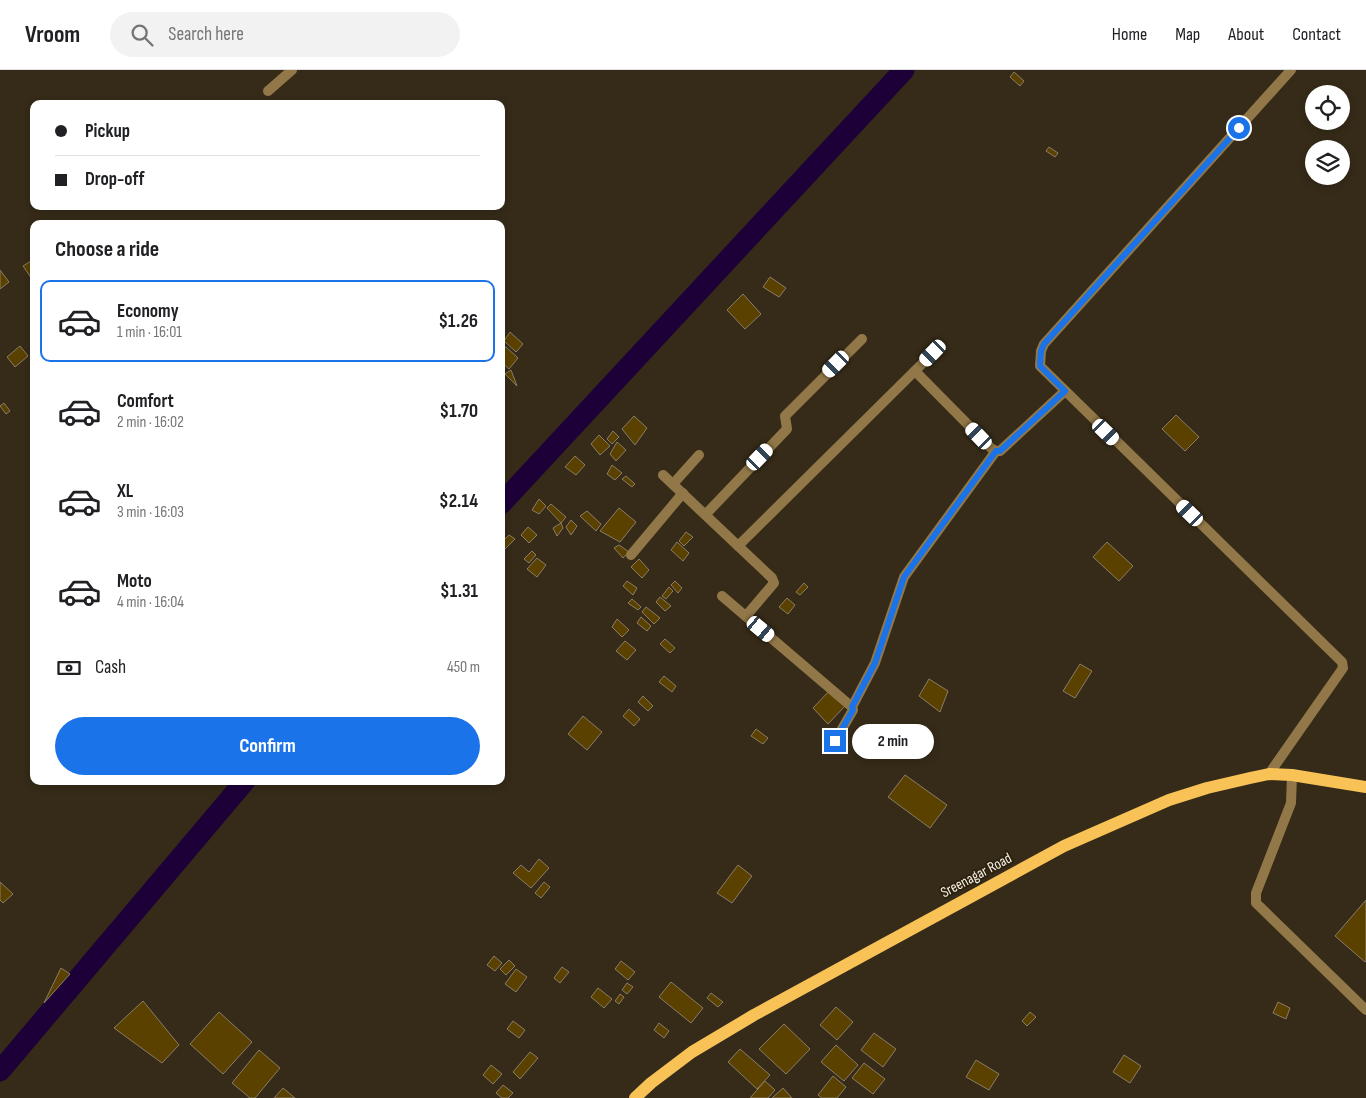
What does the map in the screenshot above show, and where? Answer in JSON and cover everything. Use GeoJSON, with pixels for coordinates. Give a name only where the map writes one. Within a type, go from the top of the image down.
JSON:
{"type":"FeatureCollection","features":[{"type":"Feature","properties":{"kind":"main road","name":"Sreenagar Road"},"geometry":{"type":"LineString","coordinates":[[635,1098],[651,1083],[692,1052],[754,1015],[1064,846],[1169,800],[1207,788],[1269,774],[1292,775],[1366,788]]}},
{"type":"Feature","properties":{"kind":"street"},"geometry":{"type":"LineString","coordinates":[[268,91],[292,70]]}},
{"type":"Feature","properties":{"kind":"street"},"geometry":{"type":"LineString","coordinates":[[1269,774],[1343,668],[1342,662],[1040,366],[1041,351],[1044,344],[1291,70]]}},
{"type":"Feature","properties":{"kind":"street"},"geometry":{"type":"LineString","coordinates":[[706,514],[787,429],[785,416],[862,339]]}},
{"type":"Feature","properties":{"kind":"street"},"geometry":{"type":"LineString","coordinates":[[738,546],[933,353]]}},
{"type":"Feature","properties":{"kind":"street"},"geometry":{"type":"LineString","coordinates":[[915,371],[996,451]]}},
{"type":"Feature","properties":{"kind":"street"},"geometry":{"type":"LineString","coordinates":[[831,748],[853,710],[852,707],[875,663],[904,577],[996,451],[1000,451],[1065,391]]}},
{"type":"Feature","properties":{"kind":"street"},"geometry":{"type":"LineString","coordinates":[[673,484],[699,455]]}},
{"type":"Feature","properties":{"kind":"street"},"geometry":{"type":"LineString","coordinates":[[663,475],[772,578],[774,583],[746,616]]}},
{"type":"Feature","properties":{"kind":"street"},"geometry":{"type":"LineString","coordinates":[[631,555],[683,493]]}},
{"type":"Feature","properties":{"kind":"street"},"geometry":{"type":"LineString","coordinates":[[722,596],[852,707]]}},
{"type":"Feature","properties":{"kind":"street"},"geometry":{"type":"LineString","coordinates":[[1292,775],[1292,803],[1256,893],[1256,903],[1366,1010]]}},
{"type":"Feature","properties":{"kind":"building"},"geometry":{"type":"Polygon","coordinates":[[[1014,72],[1024,81],[1020,86],[1010,77],[1014,72]]]}},
{"type":"Feature","properties":{"kind":"building"},"geometry":{"type":"Polygon","coordinates":[[[1049,147],[1058,153],[1055,157],[1046,151],[1049,147]]]}},
{"type":"Feature","properties":{"kind":"building"},"geometry":{"type":"Polygon","coordinates":[[[30,262],[30,276],[23,266],[30,262]]]}},
{"type":"Feature","properties":{"kind":"building"},"geometry":{"type":"Polygon","coordinates":[[[0,270],[9,282],[0,289],[0,270]]]}},
{"type":"Feature","properties":{"kind":"building"},"geometry":{"type":"Polygon","coordinates":[[[770,277],[786,288],[779,297],[763,287],[770,277]]]}},
{"type":"Feature","properties":{"kind":"building"},"geometry":{"type":"Polygon","coordinates":[[[743,294],[761,314],[745,329],[727,310],[743,294]]]}},
{"type":"Feature","properties":{"kind":"building"},"geometry":{"type":"Polygon","coordinates":[[[510,332],[523,344],[516,352],[505,342],[510,332]]]}},
{"type":"Feature","properties":{"kind":"building"},"geometry":{"type":"Polygon","coordinates":[[[20,346],[28,356],[15,367],[7,357],[20,346]]]}},
{"type":"Feature","properties":{"kind":"building"},"geometry":{"type":"Polygon","coordinates":[[[505,348],[518,358],[509,369],[505,366],[505,348]]]}},
{"type":"Feature","properties":{"kind":"building"},"geometry":{"type":"Polygon","coordinates":[[[511,370],[517,386],[505,374],[511,370]]]}},
{"type":"Feature","properties":{"kind":"building"},"geometry":{"type":"Polygon","coordinates":[[[4,403],[10,411],[6,414],[0,406],[4,403]]]}},
{"type":"Feature","properties":{"kind":"building"},"geometry":{"type":"Polygon","coordinates":[[[1176,415],[1199,437],[1185,451],[1162,429],[1176,415]]]}},
{"type":"Feature","properties":{"kind":"building"},"geometry":{"type":"Polygon","coordinates":[[[634,416],[647,428],[635,445],[622,429],[634,416]]]}},
{"type":"Feature","properties":{"kind":"building"},"geometry":{"type":"Polygon","coordinates":[[[613,431],[619,437],[612,444],[607,439],[613,431]]]}},
{"type":"Feature","properties":{"kind":"building"},"geometry":{"type":"Polygon","coordinates":[[[599,435],[610,446],[600,455],[591,444],[599,435]]]}},
{"type":"Feature","properties":{"kind":"building"},"geometry":{"type":"Polygon","coordinates":[[[617,442],[626,450],[616,461],[610,454],[617,442]]]}},
{"type":"Feature","properties":{"kind":"building"},"geometry":{"type":"Polygon","coordinates":[[[575,456],[585,465],[576,475],[565,467],[575,456]]]}},
{"type":"Feature","properties":{"kind":"building"},"geometry":{"type":"Polygon","coordinates":[[[612,465],[622,473],[615,480],[607,474],[612,465]]]}},
{"type":"Feature","properties":{"kind":"building"},"geometry":{"type":"Polygon","coordinates":[[[626,476],[635,484],[632,487],[622,479],[626,476]]]}},
{"type":"Feature","properties":{"kind":"building"},"geometry":{"type":"Polygon","coordinates":[[[539,499],[546,506],[539,514],[532,510],[539,499]]]}},
{"type":"Feature","properties":{"kind":"building"},"geometry":{"type":"Polygon","coordinates":[[[551,504],[566,517],[561,523],[547,508],[551,504]]]}},
{"type":"Feature","properties":{"kind":"building"},"geometry":{"type":"Polygon","coordinates":[[[619,508],[636,522],[620,542],[600,531],[619,508]]]}},
{"type":"Feature","properties":{"kind":"building"},"geometry":{"type":"Polygon","coordinates":[[[587,511],[601,524],[596,531],[580,516],[587,511]]]}},
{"type":"Feature","properties":{"kind":"building"},"geometry":{"type":"Polygon","coordinates":[[[571,520],[577,526],[571,535],[566,527],[571,520]]]}},
{"type":"Feature","properties":{"kind":"building"},"geometry":{"type":"Polygon","coordinates":[[[561,523],[563,528],[557,536],[553,528],[561,523]]]}},
{"type":"Feature","properties":{"kind":"building"},"geometry":{"type":"Polygon","coordinates":[[[528,527],[537,535],[529,543],[521,535],[528,527]]]}},
{"type":"Feature","properties":{"kind":"building"},"geometry":{"type":"Polygon","coordinates":[[[686,532],[693,537],[684,546],[679,541],[686,532]]]}},
{"type":"Feature","properties":{"kind":"building"},"geometry":{"type":"Polygon","coordinates":[[[509,535],[515,539],[505,549],[505,539],[509,535]]]}},
{"type":"Feature","properties":{"kind":"building"},"geometry":{"type":"Polygon","coordinates":[[[677,542],[689,553],[683,561],[671,550],[677,542]]]}},
{"type":"Feature","properties":{"kind":"building"},"geometry":{"type":"Polygon","coordinates":[[[1107,542],[1133,566],[1119,581],[1093,557],[1107,542]]]}},
{"type":"Feature","properties":{"kind":"building"},"geometry":{"type":"Polygon","coordinates":[[[619,545],[629,552],[623,558],[614,548],[619,545]]]}},
{"type":"Feature","properties":{"kind":"building"},"geometry":{"type":"Polygon","coordinates":[[[532,551],[536,555],[529,563],[524,559],[532,551]]]}},
{"type":"Feature","properties":{"kind":"building"},"geometry":{"type":"Polygon","coordinates":[[[537,558],[546,565],[537,577],[527,569],[537,558]]]}},
{"type":"Feature","properties":{"kind":"building"},"geometry":{"type":"Polygon","coordinates":[[[639,559],[649,570],[642,578],[631,567],[639,559]]]}},
{"type":"Feature","properties":{"kind":"building"},"geometry":{"type":"Polygon","coordinates":[[[627,581],[637,588],[633,595],[623,586],[627,581]]]}},
{"type":"Feature","properties":{"kind":"building"},"geometry":{"type":"Polygon","coordinates":[[[675,581],[682,588],[678,593],[671,585],[675,581]]]}},
{"type":"Feature","properties":{"kind":"building"},"geometry":{"type":"Polygon","coordinates":[[[804,583],[808,587],[800,595],[796,592],[804,583]]]}},
{"type":"Feature","properties":{"kind":"building"},"geometry":{"type":"Polygon","coordinates":[[[669,587],[673,591],[666,599],[662,596],[669,587]]]}},
{"type":"Feature","properties":{"kind":"building"},"geometry":{"type":"Polygon","coordinates":[[[660,597],[671,606],[665,611],[656,602],[660,597]]]}},
{"type":"Feature","properties":{"kind":"building"},"geometry":{"type":"Polygon","coordinates":[[[787,598],[795,605],[788,614],[779,607],[787,598]]]}},
{"type":"Feature","properties":{"kind":"building"},"geometry":{"type":"Polygon","coordinates":[[[632,599],[641,607],[638,610],[628,603],[632,599]]]}},
{"type":"Feature","properties":{"kind":"building"},"geometry":{"type":"Polygon","coordinates":[[[646,607],[660,618],[654,624],[642,612],[646,607]]]}},
{"type":"Feature","properties":{"kind":"building"},"geometry":{"type":"Polygon","coordinates":[[[641,617],[651,626],[647,631],[637,623],[641,617]]]}},
{"type":"Feature","properties":{"kind":"building"},"geometry":{"type":"Polygon","coordinates":[[[617,619],[629,630],[622,637],[612,627],[617,619]]]}},
{"type":"Feature","properties":{"kind":"building"},"geometry":{"type":"Polygon","coordinates":[[[665,639],[675,648],[670,653],[660,644],[665,639]]]}},
{"type":"Feature","properties":{"kind":"building"},"geometry":{"type":"Polygon","coordinates":[[[625,641],[636,650],[627,660],[616,651],[625,641]]]}},
{"type":"Feature","properties":{"kind":"building"},"geometry":{"type":"Polygon","coordinates":[[[1080,664],[1092,671],[1075,698],[1063,691],[1080,664]]]}},
{"type":"Feature","properties":{"kind":"building"},"geometry":{"type":"Polygon","coordinates":[[[664,676],[676,686],[672,692],[659,682],[664,676]]]}},
{"type":"Feature","properties":{"kind":"building"},"geometry":{"type":"Polygon","coordinates":[[[929,679],[948,691],[940,712],[919,696],[929,679]]]}},
{"type":"Feature","properties":{"kind":"building"},"geometry":{"type":"Polygon","coordinates":[[[830,690],[846,705],[828,724],[813,708],[830,690]]]}},
{"type":"Feature","properties":{"kind":"building"},"geometry":{"type":"Polygon","coordinates":[[[643,696],[653,706],[648,711],[638,702],[643,696]]]}},
{"type":"Feature","properties":{"kind":"building"},"geometry":{"type":"Polygon","coordinates":[[[629,709],[640,719],[634,726],[623,716],[629,709]]]}},
{"type":"Feature","properties":{"kind":"building"},"geometry":{"type":"Polygon","coordinates":[[[583,716],[602,732],[587,750],[568,734],[583,716]]]}},
{"type":"Feature","properties":{"kind":"building"},"geometry":{"type":"Polygon","coordinates":[[[756,729],[768,738],[763,744],[751,736],[756,729]]]}},
{"type":"Feature","properties":{"kind":"building"},"geometry":{"type":"Polygon","coordinates":[[[905,775],[947,805],[930,828],[888,797],[905,775]]]}},
{"type":"Feature","properties":{"kind":"building"},"geometry":{"type":"Polygon","coordinates":[[[539,859],[549,868],[531,888],[513,873],[521,865],[529,872],[539,859]]]}},
{"type":"Feature","properties":{"kind":"building"},"geometry":{"type":"Polygon","coordinates":[[[738,865],[752,876],[732,903],[717,893],[738,865]]]}},
{"type":"Feature","properties":{"kind":"building"},"geometry":{"type":"Polygon","coordinates":[[[0,882],[13,894],[3,903],[0,900],[0,882]]]}},
{"type":"Feature","properties":{"kind":"building"},"geometry":{"type":"Polygon","coordinates":[[[544,882],[550,887],[541,898],[535,893],[544,882]]]}},
{"type":"Feature","properties":{"kind":"building"},"geometry":{"type":"Polygon","coordinates":[[[1366,900],[1366,960],[1365,962],[1335,936],[1366,900]]]}},
{"type":"Feature","properties":{"kind":"building"},"geometry":{"type":"Polygon","coordinates":[[[494,956],[502,963],[495,971],[487,965],[494,956]]]}},
{"type":"Feature","properties":{"kind":"building"},"geometry":{"type":"Polygon","coordinates":[[[509,960],[515,966],[506,975],[500,969],[509,960]]]}},
{"type":"Feature","properties":{"kind":"building"},"geometry":{"type":"Polygon","coordinates":[[[621,961],[635,972],[628,980],[615,969],[621,961]]]}},
{"type":"Feature","properties":{"kind":"building"},"geometry":{"type":"Polygon","coordinates":[[[562,967],[569,972],[560,983],[554,978],[562,967]]]}},
{"type":"Feature","properties":{"kind":"building"},"geometry":{"type":"Polygon","coordinates":[[[61,968],[70,974],[44,1003],[61,968]]]}},
{"type":"Feature","properties":{"kind":"building"},"geometry":{"type":"Polygon","coordinates":[[[516,969],[527,977],[516,992],[505,984],[516,969]]]}},
{"type":"Feature","properties":{"kind":"building"},"geometry":{"type":"Polygon","coordinates":[[[671,982],[703,1008],[691,1023],[659,997],[671,982]]]}},
{"type":"Feature","properties":{"kind":"building"},"geometry":{"type":"Polygon","coordinates":[[[627,983],[633,987],[627,994],[622,990],[627,983]]]}},
{"type":"Feature","properties":{"kind":"building"},"geometry":{"type":"Polygon","coordinates":[[[598,988],[612,999],[604,1008],[591,997],[598,988]]]}},
{"type":"Feature","properties":{"kind":"building"},"geometry":{"type":"Polygon","coordinates":[[[711,993],[723,1002],[718,1007],[707,998],[711,993]]]}},
{"type":"Feature","properties":{"kind":"building"},"geometry":{"type":"Polygon","coordinates":[[[620,994],[624,997],[619,1004],[615,1001],[620,994]]]}},
{"type":"Feature","properties":{"kind":"building"},"geometry":{"type":"Polygon","coordinates":[[[143,1001],[179,1045],[162,1063],[114,1028],[143,1001]]]}},
{"type":"Feature","properties":{"kind":"building"},"geometry":{"type":"Polygon","coordinates":[[[1278,1002],[1290,1008],[1286,1019],[1273,1013],[1278,1002]]]}},
{"type":"Feature","properties":{"kind":"building"},"geometry":{"type":"Polygon","coordinates":[[[836,1007],[853,1022],[837,1040],[820,1025],[836,1007]]]}},
{"type":"Feature","properties":{"kind":"building"},"geometry":{"type":"Polygon","coordinates":[[[219,1012],[252,1042],[223,1074],[190,1044],[219,1012]]]}},
{"type":"Feature","properties":{"kind":"building"},"geometry":{"type":"Polygon","coordinates":[[[1030,1012],[1036,1017],[1027,1026],[1022,1021],[1030,1012]]]}},
{"type":"Feature","properties":{"kind":"building"},"geometry":{"type":"Polygon","coordinates":[[[513,1021],[525,1030],[519,1038],[507,1029],[513,1021]]]}},
{"type":"Feature","properties":{"kind":"building"},"geometry":{"type":"Polygon","coordinates":[[[659,1023],[669,1031],[664,1038],[654,1030],[659,1023]]]}},
{"type":"Feature","properties":{"kind":"building"},"geometry":{"type":"Polygon","coordinates":[[[784,1024],[810,1049],[786,1074],[759,1049],[784,1024]]]}},
{"type":"Feature","properties":{"kind":"building"},"geometry":{"type":"Polygon","coordinates":[[[874,1033],[896,1049],[883,1067],[861,1050],[874,1033]]]}},
{"type":"Feature","properties":{"kind":"building"},"geometry":{"type":"Polygon","coordinates":[[[836,1045],[858,1065],[844,1081],[821,1062],[836,1045]]]}},
{"type":"Feature","properties":{"kind":"building"},"geometry":{"type":"Polygon","coordinates":[[[740,1049],[770,1075],[757,1089],[728,1062],[740,1049]]]}},
{"type":"Feature","properties":{"kind":"building"},"geometry":{"type":"Polygon","coordinates":[[[259,1050],[280,1068],[255,1098],[250,1098],[232,1083],[259,1050]]]}},
{"type":"Feature","properties":{"kind":"building"},"geometry":{"type":"Polygon","coordinates":[[[530,1052],[538,1058],[520,1079],[513,1072],[530,1052]]]}},
{"type":"Feature","properties":{"kind":"building"},"geometry":{"type":"Polygon","coordinates":[[[1124,1055],[1141,1066],[1130,1083],[1113,1072],[1124,1055]]]}},
{"type":"Feature","properties":{"kind":"building"},"geometry":{"type":"Polygon","coordinates":[[[976,1060],[999,1074],[989,1090],[966,1077],[976,1060]]]}},
{"type":"Feature","properties":{"kind":"building"},"geometry":{"type":"Polygon","coordinates":[[[864,1063],[885,1079],[873,1094],[852,1078],[864,1063]]]}},
{"type":"Feature","properties":{"kind":"building"},"geometry":{"type":"Polygon","coordinates":[[[491,1065],[502,1074],[493,1084],[483,1075],[491,1065]]]}},
{"type":"Feature","properties":{"kind":"building"},"geometry":{"type":"Polygon","coordinates":[[[833,1076],[846,1087],[837,1098],[822,1098],[818,1095],[833,1076]]]}},
{"type":"Feature","properties":{"kind":"building"},"geometry":{"type":"Polygon","coordinates":[[[765,1081],[775,1090],[768,1098],[750,1098],[765,1081]]]}},
{"type":"Feature","properties":{"kind":"building"},"geometry":{"type":"Polygon","coordinates":[[[503,1085],[513,1093],[508,1098],[502,1098],[496,1093],[503,1085]]]}},
{"type":"Feature","properties":{"kind":"building"},"geometry":{"type":"Polygon","coordinates":[[[283,1088],[295,1098],[274,1098],[283,1088]]]}},
{"type":"Feature","properties":{"kind":"building"},"geometry":{"type":"Polygon","coordinates":[[[783,1088],[792,1098],[772,1098],[783,1088]]]}},
{"type":"Feature","properties":{"kind":"waterway"},"geometry":{"type":"LineString","coordinates":[[505,500],[904,70]]}},
{"type":"Feature","properties":{"kind":"waterway"},"geometry":{"type":"LineString","coordinates":[[0,1071],[242,785]]}},
{"type":"Feature","properties":{"kind":"route"},"geometry":{"type":"LineString","coordinates":[[835,741],[853,710],[852,707],[875,663],[904,577],[996,451],[1000,451],[1065,391],[1040,366],[1041,351],[1044,344],[1239,128]]}}]}
